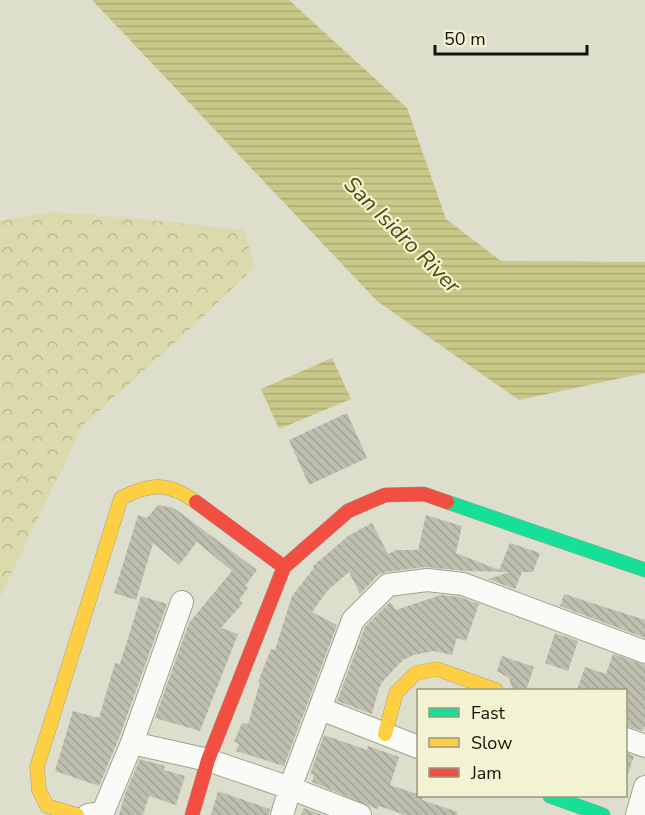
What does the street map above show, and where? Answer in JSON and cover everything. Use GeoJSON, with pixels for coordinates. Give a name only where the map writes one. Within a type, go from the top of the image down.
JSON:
{"type":"FeatureCollection","features":[{"type":"Feature","properties":{"kind":"street"},"geometry":{"type":"LineString","coordinates":[[77,815],[47,806],[39,790],[37,767],[120,498],[153,486],[181,491],[284,567]]}},
{"type":"Feature","properties":{"kind":"street"},"geometry":{"type":"LineString","coordinates":[[192,815],[208,760],[284,567],[348,511],[385,495],[424,494],[645,570]]}},
{"type":"Feature","properties":{"kind":"street"},"geometry":{"type":"LineString","coordinates":[[282,815],[353,620],[388,585],[427,580],[463,584],[645,652]]}},
{"type":"Feature","properties":{"kind":"street"},"geometry":{"type":"LineString","coordinates":[[88,815],[103,812],[132,743],[182,602]]}},
{"type":"Feature","properties":{"kind":"street"},"geometry":{"type":"LineString","coordinates":[[385,734],[396,693],[416,672],[437,669],[493,689]]}},
{"type":"Feature","properties":{"kind":"street"},"geometry":{"type":"LineString","coordinates":[[321,709],[417,747]]}},
{"type":"Feature","properties":{"kind":"street"},"geometry":{"type":"LineString","coordinates":[[627,739],[645,746]]}},
{"type":"Feature","properties":{"kind":"street"},"geometry":{"type":"LineString","coordinates":[[132,743],[208,760],[360,815]]}},
{"type":"Feature","properties":{"kind":"street"},"geometry":{"type":"LineString","coordinates":[[637,815],[645,787]]}},
{"type":"Feature","properties":{"kind":"street"},"geometry":{"type":"LineString","coordinates":[[555,797],[603,815]]}},
{"type":"Feature","properties":{"kind":"green space"},"geometry":{"type":"Polygon","coordinates":[[[53,212],[244,230],[255,267],[188,331],[83,425],[0,597],[0,221],[53,212]]]}},
{"type":"Feature","properties":{"kind":"water","name":"San Isidro River"},"geometry":{"type":"Polygon","coordinates":[[[92,0],[289,0],[407,108],[446,219],[501,261],[645,262],[645,373],[519,400],[377,301],[92,0]]]}},
{"type":"Feature","properties":{"kind":"water"},"geometry":{"type":"Polygon","coordinates":[[[332,358],[351,399],[279,429],[261,389],[332,358]]]}},
{"type":"Feature","properties":{"kind":"building"},"geometry":{"type":"Polygon","coordinates":[[[347,413],[367,458],[309,485],[289,440],[347,413]]]}},
{"type":"Feature","properties":{"kind":"building"},"geometry":{"type":"Polygon","coordinates":[[[158,505],[174,508],[257,570],[245,586],[248,588],[239,600],[243,603],[221,628],[238,634],[200,731],[155,718],[189,623],[232,571],[197,542],[179,565],[153,543],[136,600],[114,593],[138,515],[147,518],[158,505]]]}},
{"type":"Feature","properties":{"kind":"building"},"geometry":{"type":"Polygon","coordinates":[[[426,515],[462,526],[456,553],[499,570],[510,543],[540,553],[533,572],[522,572],[515,589],[488,579],[510,572],[425,567],[378,575],[360,594],[349,572],[328,590],[312,612],[337,625],[284,766],[236,751],[239,744],[234,742],[242,723],[248,724],[260,682],[258,682],[271,649],[275,650],[292,596],[314,568],[313,566],[348,536],[372,523],[388,554],[396,550],[418,550],[426,515]]]}},
{"type":"Feature","properties":{"kind":"building"},"geometry":{"type":"Polygon","coordinates":[[[564,594],[645,620],[645,638],[560,606],[564,594]]]}},
{"type":"Feature","properties":{"kind":"building"},"geometry":{"type":"Polygon","coordinates":[[[441,595],[460,597],[479,604],[466,641],[457,638],[452,655],[434,651],[413,655],[403,660],[383,681],[372,714],[337,701],[365,627],[390,602],[396,610],[441,595]]]}},
{"type":"Feature","properties":{"kind":"building"},"geometry":{"type":"Polygon","coordinates":[[[141,596],[167,604],[119,738],[99,786],[55,771],[73,711],[99,718],[115,663],[120,664],[141,596]]]}},
{"type":"Feature","properties":{"kind":"building"},"geometry":{"type":"Polygon","coordinates":[[[555,633],[578,641],[568,671],[545,663],[555,633]]]}},
{"type":"Feature","properties":{"kind":"building"},"geometry":{"type":"Polygon","coordinates":[[[613,654],[645,665],[645,725],[643,731],[627,726],[627,689],[577,689],[585,667],[606,674],[613,654]]]}},
{"type":"Feature","properties":{"kind":"building"},"geometry":{"type":"Polygon","coordinates":[[[502,656],[534,667],[526,689],[513,689],[509,678],[497,671],[502,656]]]}},
{"type":"Feature","properties":{"kind":"building"},"geometry":{"type":"Polygon","coordinates":[[[324,735],[367,750],[368,746],[399,757],[390,785],[417,794],[417,797],[423,797],[422,800],[458,812],[457,815],[405,815],[379,806],[377,809],[312,782],[314,775],[310,774],[324,735]]]}},
{"type":"Feature","properties":{"kind":"building"},"geometry":{"type":"Polygon","coordinates":[[[627,753],[634,756],[627,774],[627,753]]]}},
{"type":"Feature","properties":{"kind":"building"},"geometry":{"type":"Polygon","coordinates":[[[140,759],[165,766],[164,770],[185,776],[176,805],[149,796],[143,815],[119,815],[125,794],[140,759]]]}},
{"type":"Feature","properties":{"kind":"building"},"geometry":{"type":"Polygon","coordinates":[[[218,791],[270,809],[269,815],[211,815],[218,791]]]}},
{"type":"Feature","properties":{"kind":"building"},"geometry":{"type":"Polygon","coordinates":[[[304,808],[322,815],[301,815],[304,808]]]}},
{"type":"Feature","properties":{"kind":"traffic: fast"},"geometry":{"type":"LineString","coordinates":[[447,502],[645,570]]}},
{"type":"Feature","properties":{"kind":"traffic: fast"},"geometry":{"type":"LineString","coordinates":[[553,797],[603,815]]}},
{"type":"Feature","properties":{"kind":"traffic: slow"},"geometry":{"type":"LineString","coordinates":[[77,815],[47,806],[39,790],[37,767],[121,498],[142,489],[160,487],[177,491],[196,502]]}},
{"type":"Feature","properties":{"kind":"traffic: slow"},"geometry":{"type":"LineString","coordinates":[[385,734],[396,693],[416,673],[437,669],[493,689]]}},
{"type":"Feature","properties":{"kind":"traffic: jam"},"geometry":{"type":"LineString","coordinates":[[192,815],[208,760],[284,567],[348,511],[385,495],[424,494],[447,502]]}},
{"type":"Feature","properties":{"kind":"traffic: jam"},"geometry":{"type":"LineString","coordinates":[[196,502],[284,567]]}}]}
